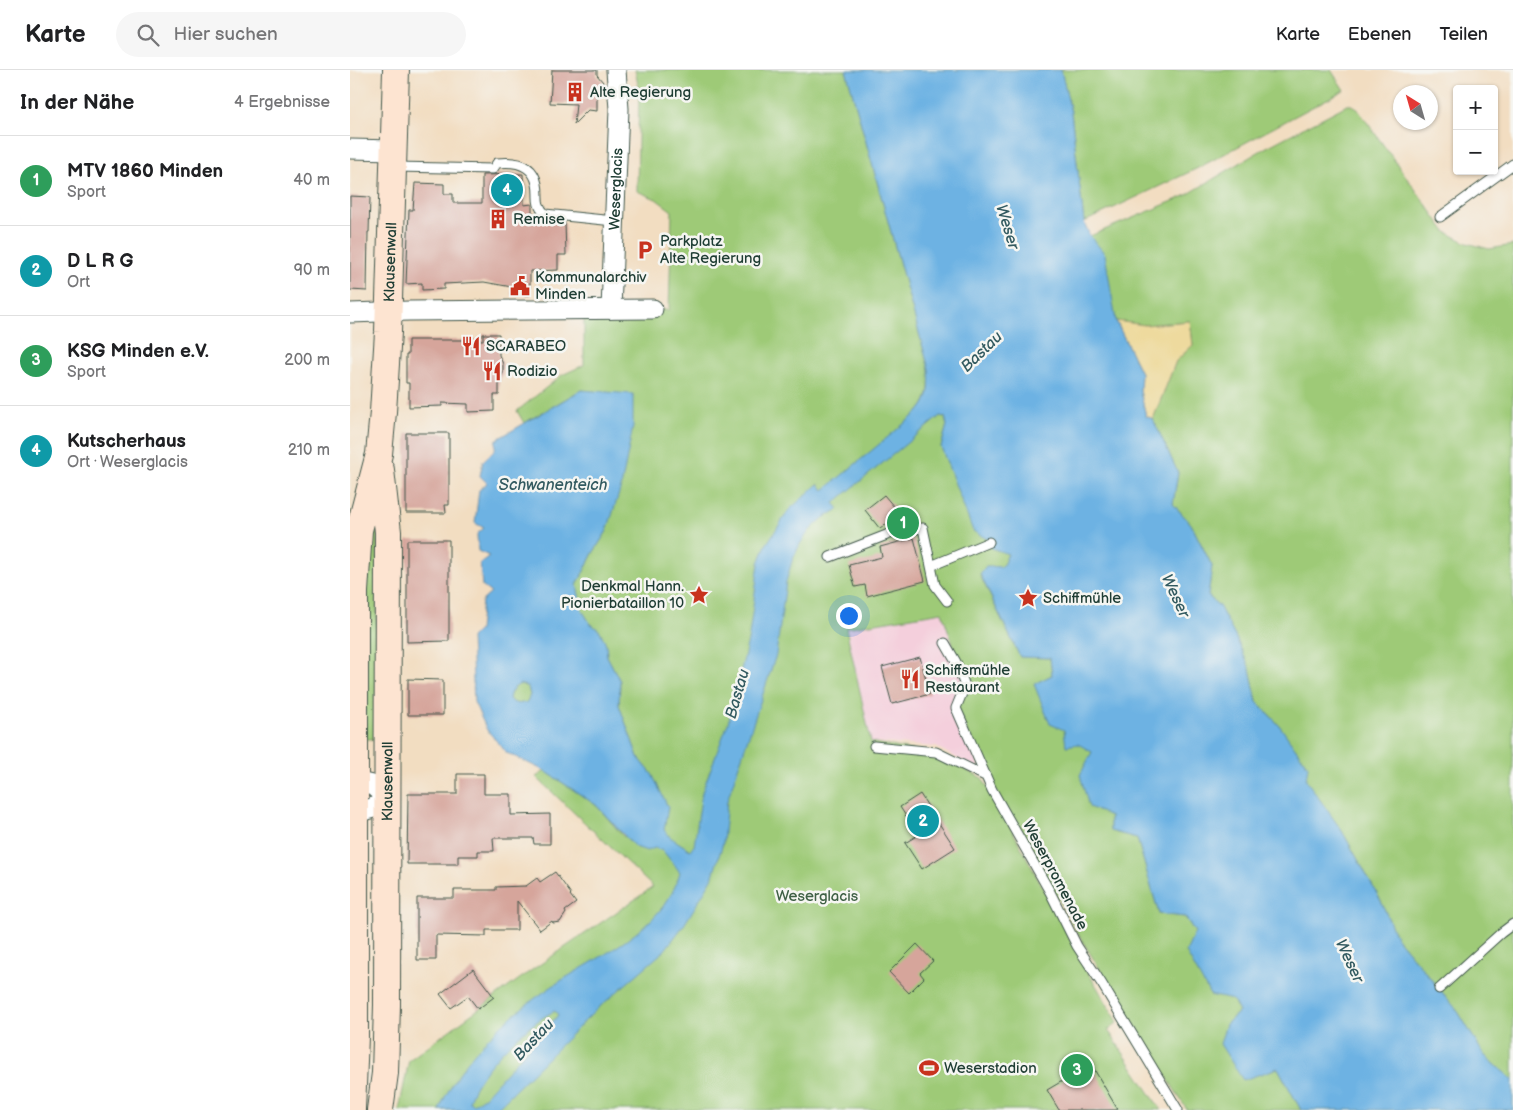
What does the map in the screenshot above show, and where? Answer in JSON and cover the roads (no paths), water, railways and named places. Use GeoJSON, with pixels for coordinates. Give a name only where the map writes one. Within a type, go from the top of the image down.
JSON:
{"type":"FeatureCollection","features":[{"type":"Feature","properties":{"kind":"main road","name":"Klausenwall"},"geometry":{"type":"LineString","coordinates":[[380,1110],[385,1073],[387,1005],[388,532],[378,482],[388,312],[396,70]]}},
{"type":"Feature","properties":{"kind":"main road","name":"Klausenwall"},"geometry":{"type":"LineString","coordinates":[[352,1110],[355,1036],[352,694],[356,561],[359,530],[378,482]]}},
{"type":"Feature","properties":{"kind":"street","name":"Weserglacis"},"geometry":{"type":"LineString","coordinates":[[611,309],[619,109],[616,70]]}},
{"type":"Feature","properties":{"kind":"street"},"geometry":{"type":"LineString","coordinates":[[350,149],[393,158]]}},
{"type":"Feature","properties":{"kind":"street"},"geometry":{"type":"LineString","coordinates":[[350,313],[653,309]]}},
{"type":"Feature","properties":{"kind":"street"},"geometry":{"type":"LineString","coordinates":[[352,780],[372,786],[387,798],[371,810],[352,814]]}},
{"type":"Feature","properties":{"kind":"lane"},"geometry":{"type":"LineString","coordinates":[[393,158],[493,169],[497,163],[519,163],[525,165],[532,172],[537,184],[537,199],[540,209],[545,214],[614,221]]}},
{"type":"Feature","properties":{"kind":"lane"},"geometry":{"type":"LineString","coordinates":[[1440,217],[1513,164]]}},
{"type":"Feature","properties":{"kind":"lane"},"geometry":{"type":"LineString","coordinates":[[830,557],[897,531],[923,528],[935,585],[947,601]]}},
{"type":"Feature","properties":{"kind":"lane"},"geometry":{"type":"LineString","coordinates":[[931,566],[989,542]]}},
{"type":"Feature","properties":{"kind":"lane","name":"Weserpromenade"},"geometry":{"type":"LineString","coordinates":[[945,643],[956,662],[965,686],[956,708],[985,776],[1050,892],[1077,946],[1178,1110]]}},
{"type":"Feature","properties":{"kind":"lane"},"geometry":{"type":"LineString","coordinates":[[874,746],[936,752],[985,776]]}},
{"type":"Feature","properties":{"kind":"lane"},"geometry":{"type":"LineString","coordinates":[[1439,989],[1500,933],[1513,924]]}},
{"type":"Feature","properties":{"kind":"water"},"geometry":{"type":"Polygon","coordinates":[[[846,70],[1061,70],[1071,112],[1084,222],[1090,236],[1105,254],[1116,321],[1141,373],[1140,391],[1146,416],[1153,419],[1178,473],[1173,504],[1191,524],[1212,566],[1208,596],[1219,606],[1236,638],[1250,669],[1257,702],[1279,725],[1308,766],[1306,780],[1342,831],[1381,901],[1396,937],[1457,1010],[1484,1055],[1513,1080],[1513,1110],[1301,1110],[1278,1068],[1243,1080],[1220,1044],[1226,1024],[1239,1012],[1233,1000],[1210,995],[1186,952],[1195,932],[1185,917],[1159,914],[1137,838],[1110,831],[1110,816],[1089,807],[1080,775],[1092,752],[1078,744],[1066,746],[1064,730],[1050,724],[1034,684],[1052,675],[1050,658],[1020,657],[980,574],[986,566],[1002,567],[1008,554],[991,548],[987,539],[973,531],[941,447],[947,425],[945,417],[940,416],[834,503],[839,509],[823,518],[809,531],[800,544],[792,561],[786,582],[776,655],[727,801],[723,843],[712,879],[684,925],[664,951],[596,1010],[495,1110],[439,1110],[458,1074],[484,1042],[530,1002],[644,927],[660,911],[672,893],[680,872],[663,851],[655,848],[647,851],[635,847],[596,805],[545,771],[507,753],[487,730],[474,702],[471,638],[479,630],[482,601],[491,593],[482,586],[480,563],[489,556],[478,551],[477,534],[484,528],[475,523],[479,490],[487,483],[480,476],[483,461],[495,450],[496,440],[581,390],[633,394],[633,427],[621,487],[607,531],[593,553],[577,585],[582,610],[590,623],[600,631],[606,644],[607,656],[620,681],[619,705],[638,757],[652,774],[668,807],[664,830],[670,837],[690,850],[694,846],[702,792],[728,723],[749,636],[759,563],[766,545],[789,510],[818,484],[824,490],[922,408],[929,392],[929,369],[846,70]],[[520,684],[512,690],[509,696],[511,701],[519,704],[527,702],[530,695],[528,687],[520,684]],[[555,1011],[530,1026],[504,1050],[482,1077],[469,1102],[473,1104],[484,1097],[558,1015],[555,1011]]]}},
{"type":"Feature","properties":{"kind":"place","name":"Alte Regierung"},"geometry":{"type":"Point","coordinates":[575,92]}},
{"type":"Feature","properties":{"kind":"place","name":"Kutscherhaus"},"geometry":{"type":"Point","coordinates":[507,190]}},
{"type":"Feature","properties":{"kind":"place","name":"Remise"},"geometry":{"type":"Point","coordinates":[498,219]}},
{"type":"Feature","properties":{"kind":"place","name":"Parkplatz Alte Regierung"},"geometry":{"type":"Point","coordinates":[645,250]}},
{"type":"Feature","properties":{"kind":"place","name":"Kommunalarchiv Minden"},"geometry":{"type":"Point","coordinates":[520,286]}},
{"type":"Feature","properties":{"kind":"place","name":"SCARABEO"},"geometry":{"type":"Point","coordinates":[471,346]}},
{"type":"Feature","properties":{"kind":"place","name":"Rodizio"},"geometry":{"type":"Point","coordinates":[492,371]}},
{"type":"Feature","properties":{"kind":"place","name":"MTV 1860 Minden"},"geometry":{"type":"Point","coordinates":[903,523]}},
{"type":"Feature","properties":{"kind":"place","name":"Denkmal Hann. Pionierbataillon 10"},"geometry":{"type":"Point","coordinates":[699,595]}},
{"type":"Feature","properties":{"kind":"place","name":"Schiffmühle"},"geometry":{"type":"Point","coordinates":[1028,598]}},
{"type":"Feature","properties":{"kind":"place","name":"Schiffsmühle Restaurant"},"geometry":{"type":"Point","coordinates":[910,679]}},
{"type":"Feature","properties":{"kind":"place","name":"D L R G"},"geometry":{"type":"Point","coordinates":[923,821]}},
{"type":"Feature","properties":{"kind":"place","name":"Weserstadion"},"geometry":{"type":"Point","coordinates":[929,1068]}},
{"type":"Feature","properties":{"kind":"place","name":"KSG Minden e.V."},"geometry":{"type":"Point","coordinates":[1077,1070]}},
{"type":"Feature","properties":{"kind":"water label","name":"Weser"},"geometry":{"type":"Point","coordinates":[1007,227]}},
{"type":"Feature","properties":{"kind":"water label","name":"Bastau"},"geometry":{"type":"Point","coordinates":[982,352]}},
{"type":"Feature","properties":{"kind":"water label","name":"Schwanenteich"},"geometry":{"type":"Point","coordinates":[553,485]}},
{"type":"Feature","properties":{"kind":"water label","name":"Weser"},"geometry":{"type":"Point","coordinates":[1175,596]}},
{"type":"Feature","properties":{"kind":"water label","name":"Bastau"},"geometry":{"type":"Point","coordinates":[738,694]}},
{"type":"Feature","properties":{"kind":"water label","name":"Weser"},"geometry":{"type":"Point","coordinates":[1349,961]}},
{"type":"Feature","properties":{"kind":"water label","name":"Bastau"},"geometry":{"type":"Point","coordinates":[534,1040]}}]}
